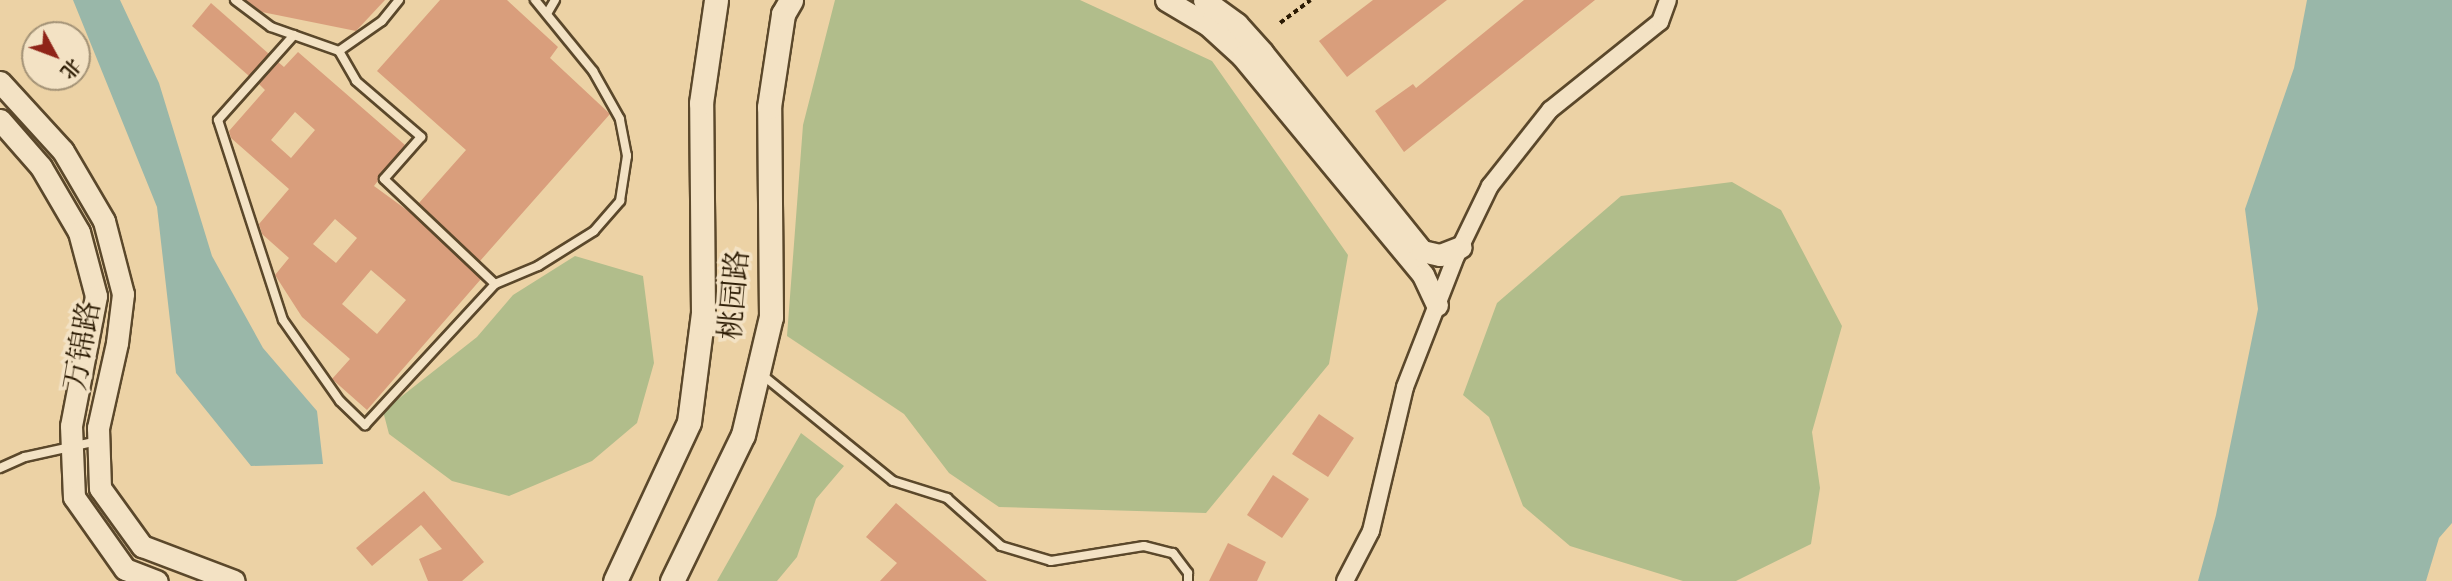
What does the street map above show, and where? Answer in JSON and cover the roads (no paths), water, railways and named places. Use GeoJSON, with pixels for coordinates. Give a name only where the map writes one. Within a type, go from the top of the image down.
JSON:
{"type":"FeatureCollection","features":[{"type":"Feature","properties":{"kind":"main road","name":"桃园路"},"geometry":{"type":"LineString","coordinates":[[614,581],[689,422],[703,313],[701,103],[716,0]]}},
{"type":"Feature","properties":{"kind":"main road","name":"桃园路"},"geometry":{"type":"LineString","coordinates":[[672,581],[743,435],[771,317],[769,107],[783,14],[791,0]]}},
{"type":"Feature","properties":{"kind":"street"},"geometry":{"type":"LineString","coordinates":[[1166,0],[1208,24],[1242,56],[1423,275],[1437,305]]}},
{"type":"Feature","properties":{"kind":"street"},"geometry":{"type":"LineString","coordinates":[[1203,0],[1237,24],[1262,52],[1422,251],[1440,255],[1461,247]]}},
{"type":"Feature","properties":{"kind":"street"},"geometry":{"type":"LineString","coordinates":[[1345,581],[1371,531],[1405,387],[1461,247],[1490,186],[1516,149],[1577,86],[1660,22],[1668,0]]}},
{"type":"Feature","properties":{"kind":"street","name":"万锦路"},"geometry":{"type":"LineString","coordinates":[[0,82],[64,151],[104,222],[123,294],[98,441],[100,488],[142,546],[234,581]]}},
{"type":"Feature","properties":{"kind":"street","name":"万锦路"},"geometry":{"type":"LineString","coordinates":[[0,120],[41,167],[79,232],[96,296],[71,426],[74,497],[125,569],[157,581]]}},
{"type":"Feature","properties":{"kind":"lane"},"geometry":{"type":"LineString","coordinates":[[235,0],[271,27],[339,51],[356,81],[421,137],[383,179],[495,284]]}},
{"type":"Feature","properties":{"kind":"lane"},"geometry":{"type":"LineString","coordinates":[[339,51],[382,21],[398,0]]}},
{"type":"Feature","properties":{"kind":"lane"},"geometry":{"type":"LineString","coordinates":[[294,35],[218,120],[283,320],[340,401],[365,425],[495,284],[538,266],[594,231],[620,201],[627,156],[620,119],[593,71],[548,12],[535,0]]}},
{"type":"Feature","properties":{"kind":"lane"},"geometry":{"type":"LineString","coordinates":[[548,12],[555,0]]}},
{"type":"Feature","properties":{"kind":"lane"},"geometry":{"type":"LineString","coordinates":[[758,371],[893,481],[947,498],[1001,546],[1051,561],[1144,546],[1173,553],[1188,573],[1188,581]]}},
{"type":"Feature","properties":{"kind":"lane"},"geometry":{"type":"LineString","coordinates":[[0,468],[98,441]]}}]}
